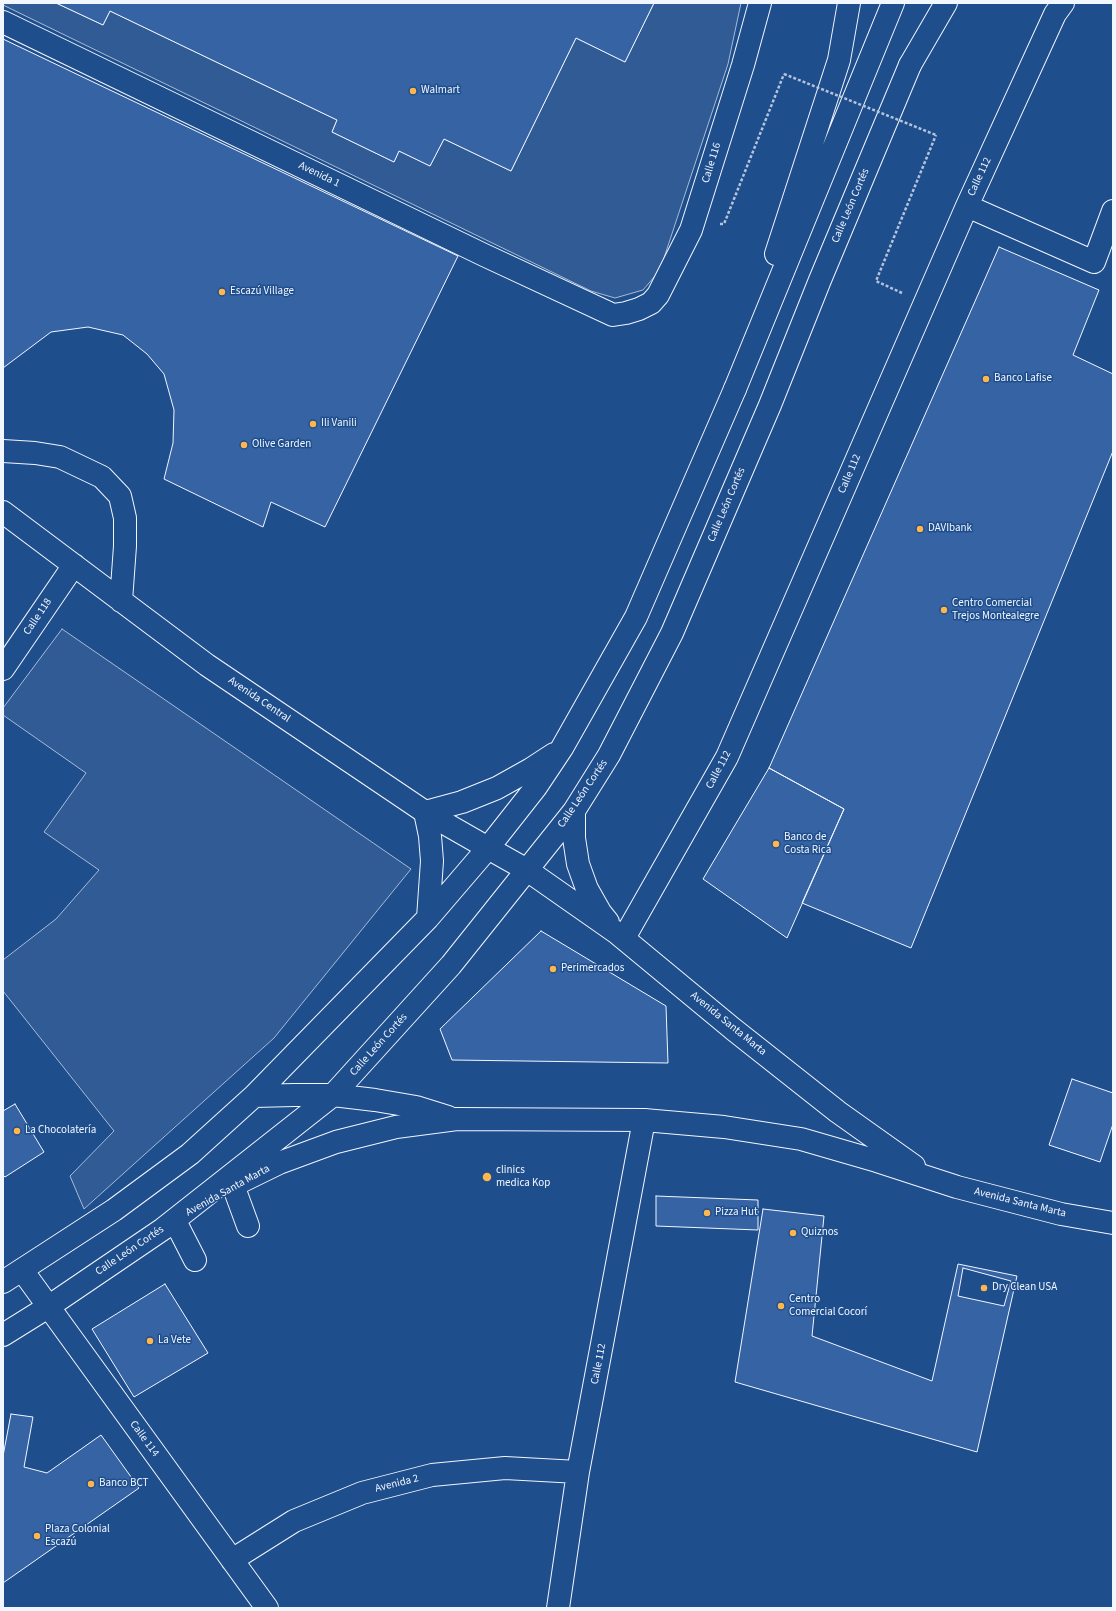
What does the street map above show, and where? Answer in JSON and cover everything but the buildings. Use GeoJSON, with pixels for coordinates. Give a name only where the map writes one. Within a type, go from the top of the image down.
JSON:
{"type":"FeatureCollection","features":[{"type":"Feature","properties":{"kind":"main road","name":"Calle 116"},"geometry":{"type":"LineString","coordinates":[[639,309],[651,303],[658,295],[691,230],[743,65],[760,3]]}},
{"type":"Feature","properties":{"kind":"main road"},"geometry":{"type":"LineString","coordinates":[[735,389],[769,275],[839,60],[849,3]]}},
{"type":"Feature","properties":{"kind":"main road"},"geometry":{"type":"LineString","coordinates":[[3,1282],[114,1210],[190,1154],[254,1096],[428,918],[488,848],[536,787],[562,748],[636,617],[735,389],[893,3]]}},
{"type":"Feature","properties":{"kind":"main road"},"geometry":{"type":"LineString","coordinates":[[910,65],[933,3]]}},
{"type":"Feature","properties":{"kind":"main road"},"geometry":{"type":"LineString","coordinates":[[910,65],[946,3]]}},
{"type":"Feature","properties":{"kind":"main road","name":"Calle 112"},"geometry":{"type":"LineString","coordinates":[[620,935],[727,757],[924,302],[1055,14],[1063,3]]}},
{"type":"Feature","properties":{"kind":"main road","name":"Avenida 1"},"geometry":{"type":"LineString","coordinates":[[3,22],[477,252],[613,315],[639,309]]}},
{"type":"Feature","properties":{"kind":"main road","name":"Calle León Cortés"},"geometry":{"type":"LineString","coordinates":[[3,1336],[169,1225],[333,1095],[451,965],[574,811],[609,755],[672,633],[770,405],[820,280],[910,65]]}},
{"type":"Feature","properties":{"kind":"main road"},"geometry":{"type":"LineString","coordinates":[[967,206],[1094,262],[1113,211]]}},
{"type":"Feature","properties":{"kind":"main road"},"geometry":{"type":"LineString","coordinates":[[3,451],[60,456],[102,477],[120,496],[125,518],[125,546],[121,601]]}},
{"type":"Feature","properties":{"kind":"main road","name":"Avenida Central"},"geometry":{"type":"LineString","coordinates":[[3,512],[207,665],[425,812],[527,870]]}},
{"type":"Feature","properties":{"kind":"main road","name":"Calle 118"},"geometry":{"type":"LineString","coordinates":[[3,669],[74,565]]}},
{"type":"Feature","properties":{"kind":"main road"},"geometry":{"type":"LineString","coordinates":[[428,918],[432,861],[430,836],[425,812],[462,802],[497,788],[531,769],[562,748]]}},
{"type":"Feature","properties":{"kind":"main road"},"geometry":{"type":"LineString","coordinates":[[574,811],[574,838],[578,864],[587,889],[600,912],[620,935]]}},
{"type":"Feature","properties":{"kind":"main road","name":"Avenida Santa Marta"},"geometry":{"type":"LineString","coordinates":[[527,870],[620,935],[733,1029],[838,1112],[929,1177]]}},
{"type":"Feature","properties":{"kind":"main road","name":"Avenida Santa Marta"},"geometry":{"type":"LineString","coordinates":[[254,1096],[294,1094],[333,1095],[416,1107],[457,1119]]}},
{"type":"Feature","properties":{"kind":"main road","name":"Avenida Santa Marta"},"geometry":{"type":"LineString","coordinates":[[169,1225],[233,1186],[279,1163],[336,1142],[396,1127],[457,1119],[644,1120],[724,1127],[801,1139],[929,1177],[957,1187],[1061,1214],[1113,1223]]}},
{"type":"Feature","properties":{"kind":"main road","name":"Calle 112"},"geometry":{"type":"LineString","coordinates":[[558,1608],[578,1472],[644,1120]]}},
{"type":"Feature","properties":{"kind":"main road"},"geometry":{"type":"LineString","coordinates":[[233,1186],[248,1226]]}},
{"type":"Feature","properties":{"kind":"main road"},"geometry":{"type":"LineString","coordinates":[[169,1225],[195,1260]]}},
{"type":"Feature","properties":{"kind":"main road","name":"Calle 114"},"geometry":{"type":"LineString","coordinates":[[22,1270],[267,1608]]}},
{"type":"Feature","properties":{"kind":"main road","name":"Avenida 2"},"geometry":{"type":"LineString","coordinates":[[232,1560],[301,1518],[362,1493],[432,1475],[505,1468],[578,1472]]}},
{"type":"Feature","properties":{"kind":"path"},"geometry":{"type":"LineString","coordinates":[[724,224],[784,74],[936,135],[876,282],[924,302]]}},
{"type":"Feature","properties":{"kind":"shaded area"},"geometry":{"type":"Polygon","coordinates":[[[3,3],[56,3],[103,25],[110,11],[337,120],[332,132],[394,162],[399,151],[430,166],[444,139],[511,171],[576,38],[625,62],[654,3],[741,3],[728,64],[660,270],[643,290],[615,298],[591,291],[3,5],[3,3]]]}},
{"type":"Feature","properties":{"kind":"shaded area"},"geometry":{"type":"Polygon","coordinates":[[[62,629],[411,869],[274,1038],[84,1209],[70,1176],[114,1131],[3,991],[3,960],[56,919],[99,870],[44,832],[86,773],[3,715],[3,708],[62,629]]]}},
{"type":"Feature","properties":{"kind":"place","name":"Walmart"},"geometry":{"type":"Point","coordinates":[413,91]}},
{"type":"Feature","properties":{"kind":"place","name":"Escazú Village"},"geometry":{"type":"Point","coordinates":[222,292]}},
{"type":"Feature","properties":{"kind":"place","name":"Banco Lafise"},"geometry":{"type":"Point","coordinates":[986,379]}},
{"type":"Feature","properties":{"kind":"place","name":"Ili Vanili"},"geometry":{"type":"Point","coordinates":[313,424]}},
{"type":"Feature","properties":{"kind":"place","name":"Olive Garden"},"geometry":{"type":"Point","coordinates":[244,445]}},
{"type":"Feature","properties":{"kind":"place","name":"DAVIbank"},"geometry":{"type":"Point","coordinates":[920,529]}},
{"type":"Feature","properties":{"kind":"place","name":"Centro Comercial Trejos Montealegre"},"geometry":{"type":"Point","coordinates":[944,610]}},
{"type":"Feature","properties":{"kind":"place","name":"Banco de Costa Rica"},"geometry":{"type":"Point","coordinates":[776,844]}},
{"type":"Feature","properties":{"kind":"place","name":"Perimercados"},"geometry":{"type":"Point","coordinates":[553,969]}},
{"type":"Feature","properties":{"kind":"place","name":"La Chocolatería"},"geometry":{"type":"Point","coordinates":[17,1131]}},
{"type":"Feature","properties":{"kind":"place","name":"clinics medica Kop"},"geometry":{"type":"Point","coordinates":[487,1177]}},
{"type":"Feature","properties":{"kind":"place","name":"Pizza Hut"},"geometry":{"type":"Point","coordinates":[707,1213]}},
{"type":"Feature","properties":{"kind":"place","name":"Quiznos"},"geometry":{"type":"Point","coordinates":[793,1233]}},
{"type":"Feature","properties":{"kind":"place","name":"Dry Clean USA"},"geometry":{"type":"Point","coordinates":[984,1288]}},
{"type":"Feature","properties":{"kind":"place","name":"Centro Comercial Cocorí"},"geometry":{"type":"Point","coordinates":[781,1306]}},
{"type":"Feature","properties":{"kind":"place","name":"La Vete"},"geometry":{"type":"Point","coordinates":[150,1341]}},
{"type":"Feature","properties":{"kind":"place","name":"Banco BCT"},"geometry":{"type":"Point","coordinates":[91,1484]}},
{"type":"Feature","properties":{"kind":"place","name":"Plaza Colonial Escazú"},"geometry":{"type":"Point","coordinates":[37,1536]}}]}
